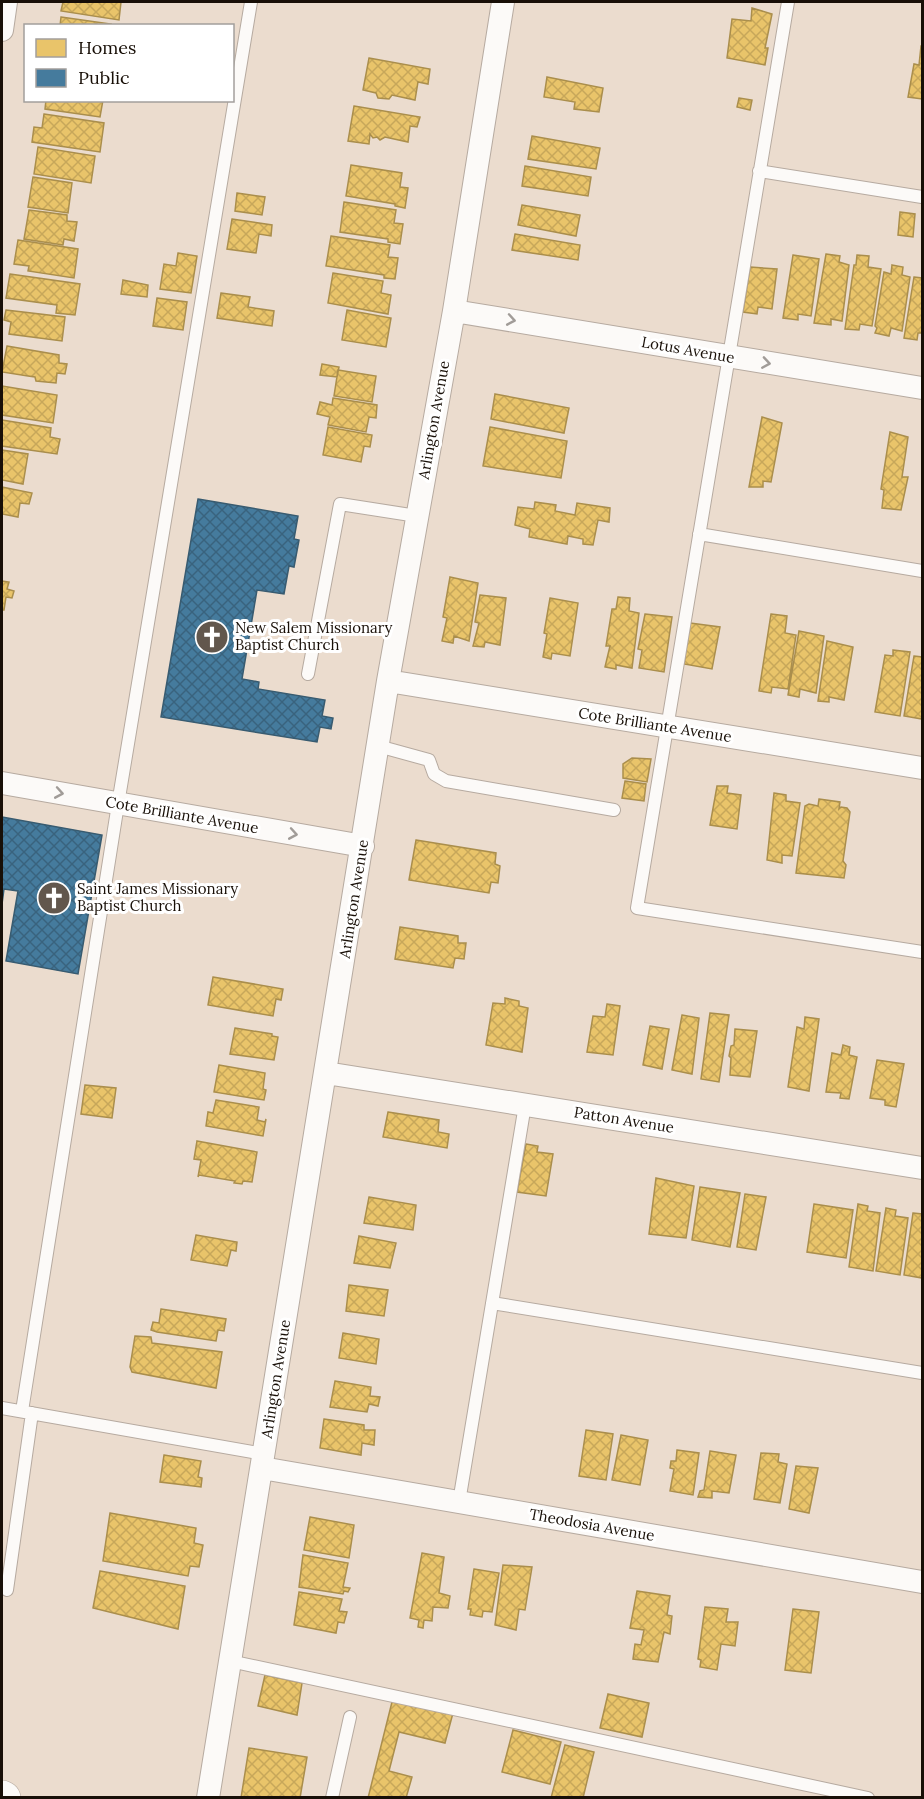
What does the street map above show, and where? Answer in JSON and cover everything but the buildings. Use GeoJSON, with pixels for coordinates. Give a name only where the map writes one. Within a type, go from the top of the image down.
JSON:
{"type":"FeatureCollection","features":[{"type":"Feature","properties":{"kind":"street"},"geometry":{"type":"LineString","coordinates":[[2,30],[6,2]]}},
{"type":"Feature","properties":{"kind":"street","name":"Arlington Avenue"},"geometry":{"type":"LineString","coordinates":[[208,1797],[388,681],[454,311],[503,2]]}},
{"type":"Feature","properties":{"kind":"street","name":"Lotus Avenue"},"geometry":{"type":"LineString","coordinates":[[454,311],[922,388]]}},
{"type":"Feature","properties":{"kind":"street","name":"Cote Brilliante Avenue"},"geometry":{"type":"LineString","coordinates":[[388,681],[922,768]]}},
{"type":"Feature","properties":{"kind":"street","name":"Cote Brilliante Avenue"},"geometry":{"type":"LineString","coordinates":[[2,783],[363,846]]}},
{"type":"Feature","properties":{"kind":"street","name":"Patton Avenue"},"geometry":{"type":"LineString","coordinates":[[326,1073],[922,1168]]}},
{"type":"Feature","properties":{"kind":"street","name":"Theodosia Avenue"},"geometry":{"type":"LineString","coordinates":[[263,1461],[459,1502],[922,1582]]}},
{"type":"Feature","properties":{"kind":"lane"},"geometry":{"type":"LineString","coordinates":[[7,1590],[27,1412],[118,804],[251,2]]}},
{"type":"Feature","properties":{"kind":"lane"},"geometry":{"type":"LineString","coordinates":[[788,2],[637,908],[922,952]]}},
{"type":"Feature","properties":{"kind":"lane"},"geometry":{"type":"LineString","coordinates":[[759,171],[922,197]]}},
{"type":"Feature","properties":{"kind":"lane"},"geometry":{"type":"LineString","coordinates":[[308,674],[340,504],[417,516]]}},
{"type":"Feature","properties":{"kind":"lane"},"geometry":{"type":"LineString","coordinates":[[699,534],[922,571]]}},
{"type":"Feature","properties":{"kind":"lane"},"geometry":{"type":"LineString","coordinates":[[378,746],[429,760],[434,774],[446,782],[614,810]]}},
{"type":"Feature","properties":{"kind":"lane"},"geometry":{"type":"LineString","coordinates":[[459,1502],[525,1105]]}},
{"type":"Feature","properties":{"kind":"lane"},"geometry":{"type":"LineString","coordinates":[[492,1303],[922,1373]]}},
{"type":"Feature","properties":{"kind":"lane"},"geometry":{"type":"LineString","coordinates":[[2,1408],[263,1461]]}},
{"type":"Feature","properties":{"kind":"lane"},"geometry":{"type":"LineString","coordinates":[[230,1661],[868,1797]]}},
{"type":"Feature","properties":{"kind":"lane"},"geometry":{"type":"LineString","coordinates":[[332,1797],[351,1717]]}},
{"type":"Feature","properties":{"kind":"place","name":"New Salem Missionary Baptist Church"},"geometry":{"type":"Point","coordinates":[212,637]}},
{"type":"Feature","properties":{"kind":"place","name":"Saint James Missionary Baptist Church"},"geometry":{"type":"Point","coordinates":[54,898]}}]}
